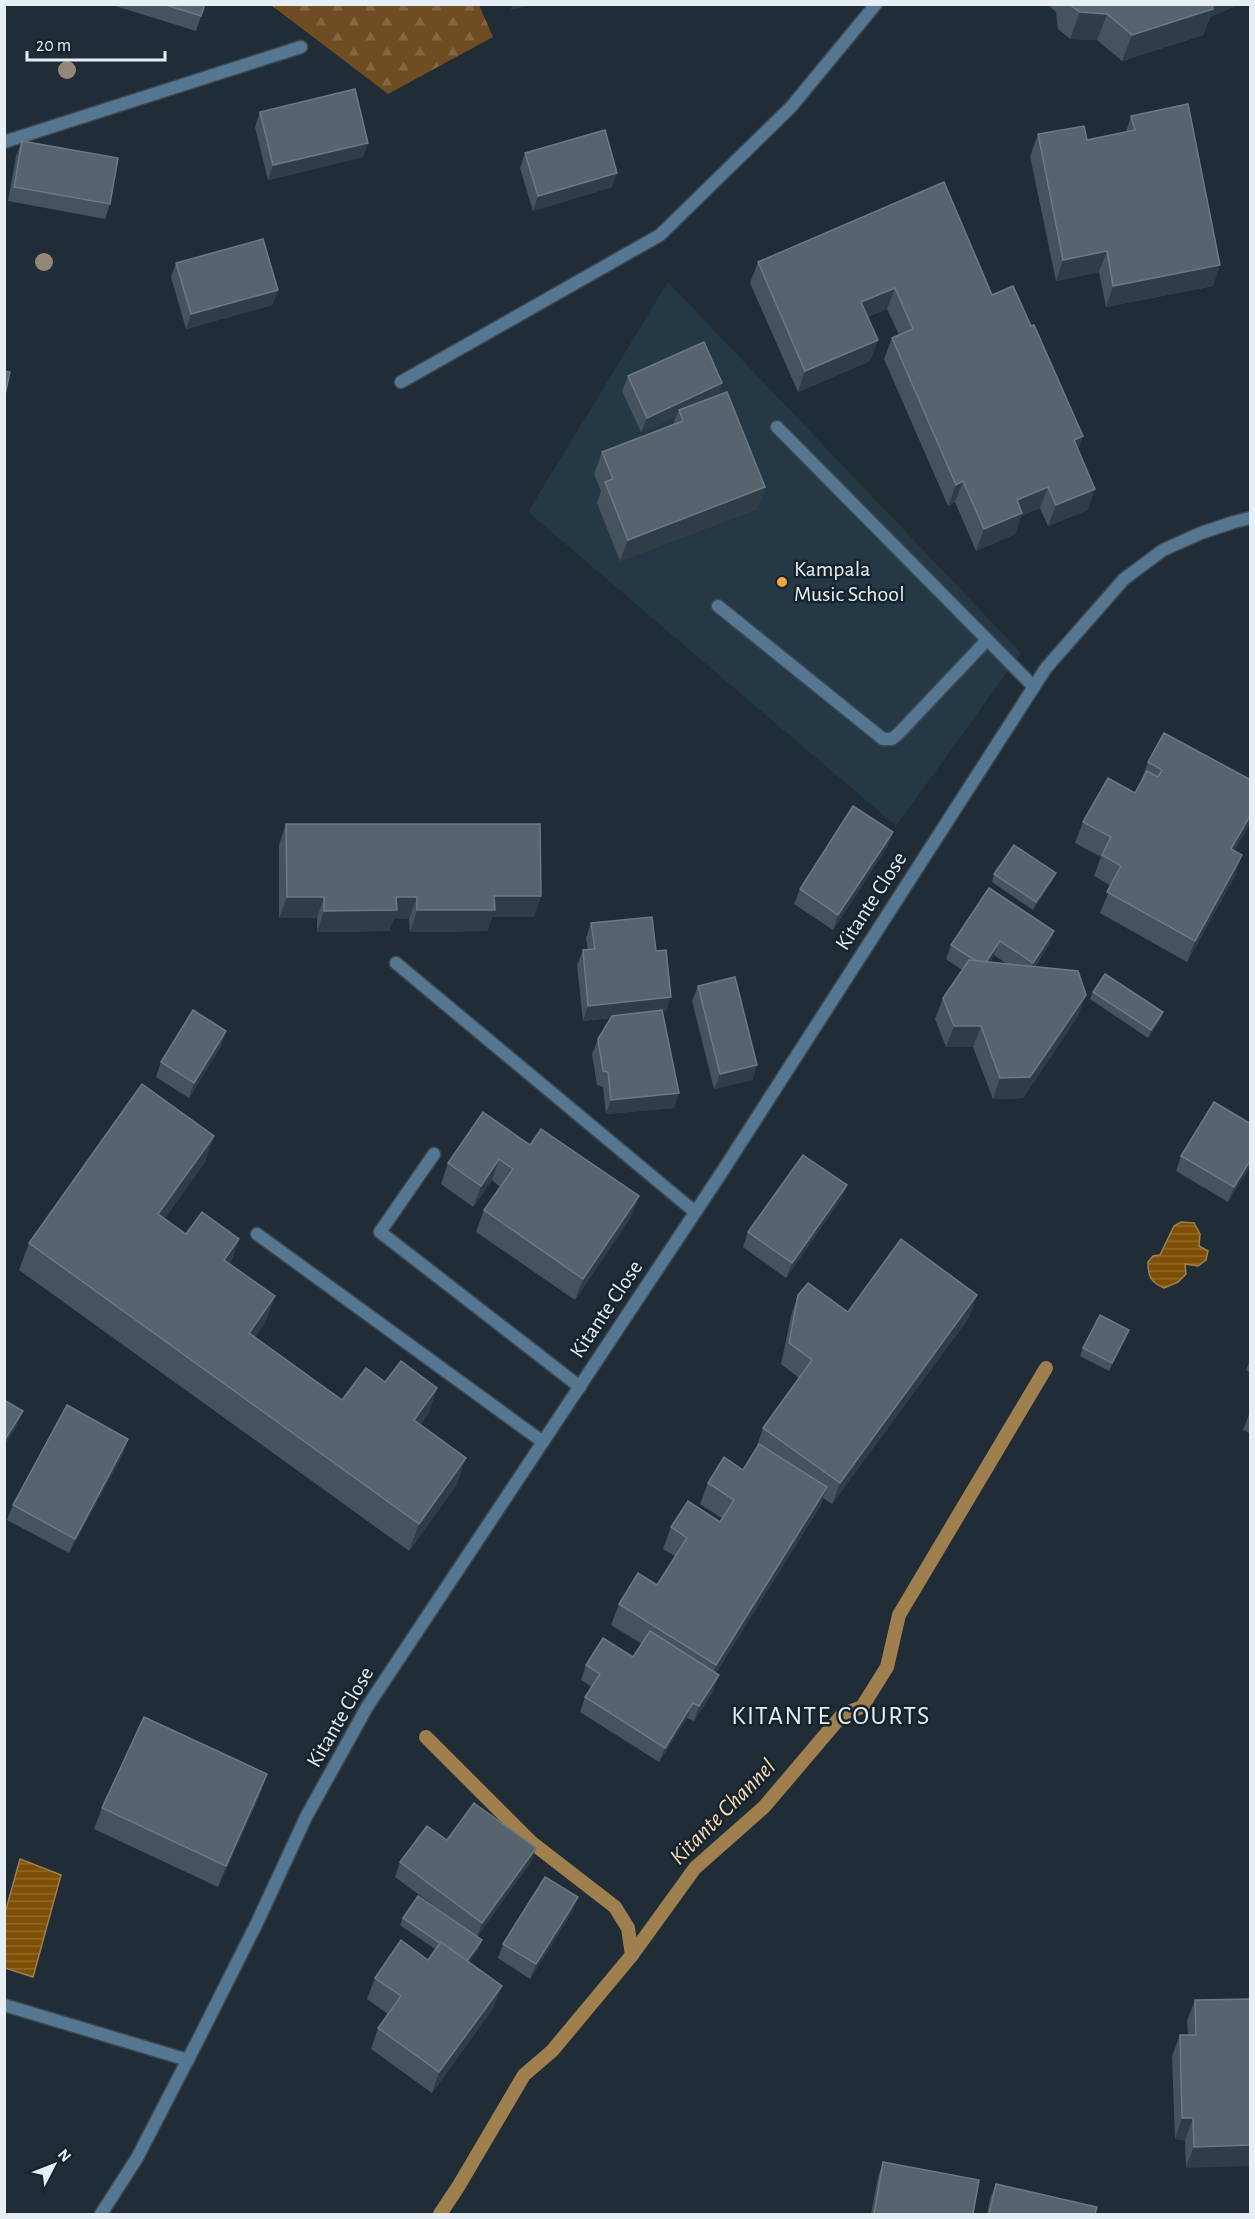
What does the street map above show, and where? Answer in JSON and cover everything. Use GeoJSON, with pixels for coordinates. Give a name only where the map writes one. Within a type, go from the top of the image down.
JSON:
{"type":"FeatureCollection","features":[{"type":"Feature","properties":{"kind":"street"},"geometry":{"type":"LineString","coordinates":[[402,382],[660,236],[791,106],[876,4]]}},
{"type":"Feature","properties":{"kind":"street"},"geometry":{"type":"LineString","coordinates":[[4,142],[301,47]]}},
{"type":"Feature","properties":{"kind":"street"},"geometry":{"type":"LineString","coordinates":[[777,427],[1034,687]]}},
{"type":"Feature","properties":{"kind":"street","name":"Kitante Close"},"geometry":{"type":"LineString","coordinates":[[101,2214],[136,2158],[188,2060],[256,1926],[306,1817],[367,1707],[695,1212],[1046,668],[1124,579],[1163,550],[1223,525],[1251,518]]}},
{"type":"Feature","properties":{"kind":"street"},"geometry":{"type":"LineString","coordinates":[[718,606],[883,740],[892,739],[899,733],[987,640]]}},
{"type":"Feature","properties":{"kind":"street"},"geometry":{"type":"LineString","coordinates":[[396,963],[695,1212]]}},
{"type":"Feature","properties":{"kind":"street"},"geometry":{"type":"LineString","coordinates":[[434,1154],[380,1232],[580,1387]]}},
{"type":"Feature","properties":{"kind":"street"},"geometry":{"type":"LineString","coordinates":[[257,1234],[543,1442]]}},
{"type":"Feature","properties":{"kind":"street"},"geometry":{"type":"LineString","coordinates":[[4,2005],[188,2060]]}},
{"type":"Feature","properties":{"kind":"shaded area","name":"Kampala Music School"},"geometry":{"type":"Polygon","coordinates":[[[668,282],[1021,653],[896,826],[528,512],[668,282]]]}},
{"type":"Feature","properties":{"kind":"shaded area"},"geometry":{"type":"Polygon","coordinates":[[[1181,1222],[1194,1223],[1200,1234],[1199,1246],[1208,1251],[1206,1260],[1198,1266],[1185,1264],[1186,1274],[1178,1282],[1164,1288],[1151,1278],[1148,1262],[1153,1256],[1160,1255],[1174,1226],[1181,1222]]]}},
{"type":"Feature","properties":{"kind":"shaded area"},"geometry":{"type":"Polygon","coordinates":[[[20,1859],[61,1875],[33,1977],[5,1968],[5,1913],[20,1859]]]}},
{"type":"Feature","properties":{"kind":"green space"},"geometry":{"type":"Polygon","coordinates":[[[271,5],[479,5],[493,37],[388,94],[271,5]]]}},
{"type":"Feature","properties":{"kind":"building"},"geometry":{"type":"Polygon","coordinates":[[[163,4],[205,4],[201,16],[163,4]]]}},
{"type":"Feature","properties":{"kind":"building"},"geometry":{"type":"Polygon","coordinates":[[[1069,4],[1212,4],[1213,9],[1132,35],[1107,14],[1080,12],[1069,4]]]}},
{"type":"Feature","properties":{"kind":"building"},"geometry":{"type":"Polygon","coordinates":[[[355,89],[368,143],[273,165],[260,112],[355,89]]]}},
{"type":"Feature","properties":{"kind":"building"},"geometry":{"type":"Polygon","coordinates":[[[1188,104],[1220,265],[1113,286],[1107,251],[1063,260],[1038,134],[1084,126],[1087,140],[1135,130],[1131,116],[1188,104]]]}},
{"type":"Feature","properties":{"kind":"building"},"geometry":{"type":"Polygon","coordinates":[[[605,130],[617,173],[538,196],[525,153],[605,130]]]}},
{"type":"Feature","properties":{"kind":"building"},"geometry":{"type":"Polygon","coordinates":[[[22,141],[118,158],[110,204],[14,187],[22,141]]]}},
{"type":"Feature","properties":{"kind":"building"},"geometry":{"type":"Polygon","coordinates":[[[944,182],[992,295],[1013,286],[1031,326],[1034,325],[1083,436],[1074,440],[1095,489],[1056,505],[1048,487],[1017,500],[1022,513],[984,529],[963,481],[956,485],[892,338],[913,329],[895,288],[861,302],[878,340],[805,371],[758,262],[944,182]]]}},
{"type":"Feature","properties":{"kind":"building"},"geometry":{"type":"Polygon","coordinates":[[[263,239],[278,290],[191,314],[176,263],[263,239]]]}},
{"type":"Feature","properties":{"kind":"building"},"geometry":{"type":"Polygon","coordinates":[[[704,342],[722,383],[647,418],[628,376],[704,342]]]}},
{"type":"Feature","properties":{"kind":"building"},"geometry":{"type":"Polygon","coordinates":[[[4,371],[10,372],[4,399],[4,371]]]}},
{"type":"Feature","properties":{"kind":"building"},"geometry":{"type":"Polygon","coordinates":[[[727,392],[765,487],[628,540],[605,482],[613,479],[602,452],[683,421],[679,410],[727,392]]]}},
{"type":"Feature","properties":{"kind":"building"},"geometry":{"type":"Polygon","coordinates":[[[1164,733],[1251,780],[1251,814],[1231,849],[1242,855],[1195,941],[1107,892],[1121,866],[1102,855],[1111,837],[1083,822],[1108,778],[1135,793],[1147,771],[1158,777],[1162,770],[1148,762],[1164,733]]]}},
{"type":"Feature","properties":{"kind":"building"},"geometry":{"type":"Polygon","coordinates":[[[853,806],[893,832],[838,915],[800,889],[853,806]]]}},
{"type":"Feature","properties":{"kind":"building"},"geometry":{"type":"Polygon","coordinates":[[[286,824],[540,824],[541,896],[494,896],[495,910],[417,910],[417,897],[396,897],[397,910],[324,911],[324,897],[287,897],[286,824]]]}},
{"type":"Feature","properties":{"kind":"building"},"geometry":{"type":"Polygon","coordinates":[[[1014,845],[1056,873],[1036,902],[994,874],[1014,845]]]}},
{"type":"Feature","properties":{"kind":"building"},"geometry":{"type":"Polygon","coordinates":[[[989,888],[1054,931],[1033,963],[1000,941],[986,962],[976,961],[951,945],[989,888]]]}},
{"type":"Feature","properties":{"kind":"building"},"geometry":{"type":"Polygon","coordinates":[[[652,917],[656,951],[666,950],[671,997],[588,1006],[583,950],[595,949],[591,923],[652,917]]]}},
{"type":"Feature","properties":{"kind":"building"},"geometry":{"type":"Polygon","coordinates":[[[969,960],[1078,971],[1086,995],[1030,1077],[1000,1078],[981,1026],[954,1026],[943,998],[969,960]]]}},
{"type":"Feature","properties":{"kind":"building"},"geometry":{"type":"Polygon","coordinates":[[[1105,974],[1163,1012],[1151,1030],[1093,992],[1105,974]]]}},
{"type":"Feature","properties":{"kind":"building"},"geometry":{"type":"Polygon","coordinates":[[[735,977],[757,1065],[720,1074],[698,986],[735,977]]]}},
{"type":"Feature","properties":{"kind":"building"},"geometry":{"type":"Polygon","coordinates":[[[193,1010],[226,1031],[194,1083],[161,1062],[193,1010]]]}},
{"type":"Feature","properties":{"kind":"building"},"geometry":{"type":"Polygon","coordinates":[[[662,1010],[679,1093],[611,1100],[608,1072],[603,1071],[598,1039],[612,1016],[662,1010]]]}},
{"type":"Feature","properties":{"kind":"building"},"geometry":{"type":"Polygon","coordinates":[[[142,1084],[214,1136],[158,1214],[186,1234],[202,1212],[239,1239],[224,1260],[275,1296],[249,1333],[342,1400],[366,1368],[385,1382],[401,1361],[437,1388],[414,1420],[466,1458],[419,1524],[29,1243],[142,1084]]]}},
{"type":"Feature","properties":{"kind":"building"},"geometry":{"type":"Polygon","coordinates":[[[1214,1102],[1251,1124],[1251,1159],[1234,1187],[1181,1156],[1214,1102]]]}},
{"type":"Feature","properties":{"kind":"building"},"geometry":{"type":"Polygon","coordinates":[[[483,1112],[530,1145],[541,1129],[639,1196],[583,1279],[484,1210],[513,1169],[499,1159],[481,1186],[448,1163],[483,1112]]]}},
{"type":"Feature","properties":{"kind":"building"},"geometry":{"type":"Polygon","coordinates":[[[803,1155],[847,1185],[792,1263],[748,1232],[803,1155]]]}},
{"type":"Feature","properties":{"kind":"building"},"geometry":{"type":"Polygon","coordinates":[[[901,1239],[977,1295],[840,1483],[763,1428],[812,1360],[789,1343],[798,1295],[808,1283],[848,1312],[901,1239]]]}},
{"type":"Feature","properties":{"kind":"building"},"geometry":{"type":"Polygon","coordinates":[[[1100,1315],[1129,1330],[1112,1363],[1083,1348],[1100,1315]]]}},
{"type":"Feature","properties":{"kind":"building"},"geometry":{"type":"Polygon","coordinates":[[[4,1400],[23,1411],[4,1441],[4,1400]]]}},
{"type":"Feature","properties":{"kind":"building"},"geometry":{"type":"Polygon","coordinates":[[[67,1405],[128,1439],[75,1539],[13,1505],[67,1405]]]}},
{"type":"Feature","properties":{"kind":"building"},"geometry":{"type":"Polygon","coordinates":[[[759,1444],[827,1487],[716,1665],[619,1604],[638,1573],[657,1585],[687,1538],[671,1527],[688,1501],[720,1522],[734,1500],[708,1483],[724,1457],[743,1470],[759,1444]]]}},
{"type":"Feature","properties":{"kind":"building"},"geometry":{"type":"Polygon","coordinates":[[[650,1631],[719,1675],[699,1706],[693,1703],[665,1748],[585,1697],[600,1674],[586,1665],[603,1638],[633,1657],[650,1631]]]}},
{"type":"Feature","properties":{"kind":"building"},"geometry":{"type":"Polygon","coordinates":[[[144,1717],[267,1774],[226,1866],[102,1808],[144,1717]]]}},
{"type":"Feature","properties":{"kind":"building"},"geometry":{"type":"Polygon","coordinates":[[[474,1803],[536,1848],[482,1923],[400,1862],[427,1826],[447,1840],[474,1803]]]}},
{"type":"Feature","properties":{"kind":"building"},"geometry":{"type":"Polygon","coordinates":[[[545,1877],[578,1897],[536,1964],[503,1944],[545,1877]]]}},
{"type":"Feature","properties":{"kind":"building"},"geometry":{"type":"Polygon","coordinates":[[[418,1896],[482,1940],[467,1961],[403,1918],[418,1896]]]}},
{"type":"Feature","properties":{"kind":"building"},"geometry":{"type":"Polygon","coordinates":[[[401,1940],[428,1960],[441,1942],[502,1986],[439,2072],[378,2028],[401,1996],[375,1978],[401,1940]]]}},
{"type":"Feature","properties":{"kind":"building"},"geometry":{"type":"Polygon","coordinates":[[[1251,1999],[1251,2145],[1194,2147],[1193,2118],[1182,2118],[1180,2035],[1196,2035],[1195,2000],[1251,1999]]]}},
{"type":"Feature","properties":{"kind":"building"},"geometry":{"type":"Polygon","coordinates":[[[883,2162],[979,2180],[973,2214],[874,2214],[883,2162]]]}},
{"type":"Feature","properties":{"kind":"building"},"geometry":{"type":"Polygon","coordinates":[[[996,2184],[1097,2207],[1095,2214],[989,2214],[996,2184]]]}},
{"type":"Feature","properties":{"kind":"waterway","name":"Kitante Channel"},"geometry":{"type":"LineString","coordinates":[[440,2214],[524,2075],[552,2051],[632,1955],[695,1868],[764,1807],[843,1714],[862,1707],[887,1667],[899,1615],[1046,1368]]}},
{"type":"Feature","properties":{"kind":"waterway"},"geometry":{"type":"LineString","coordinates":[[426,1737],[531,1842],[615,1907],[628,1928],[632,1955]]}},
{"type":"Feature","properties":{"kind":"place","name":"Kampala Music School"},"geometry":{"type":"Point","coordinates":[782,582]}},
{"type":"Feature","properties":{"kind":"district","name":"KITANTE COURTS"},"geometry":{"type":"Point","coordinates":[831,1716]}}]}
